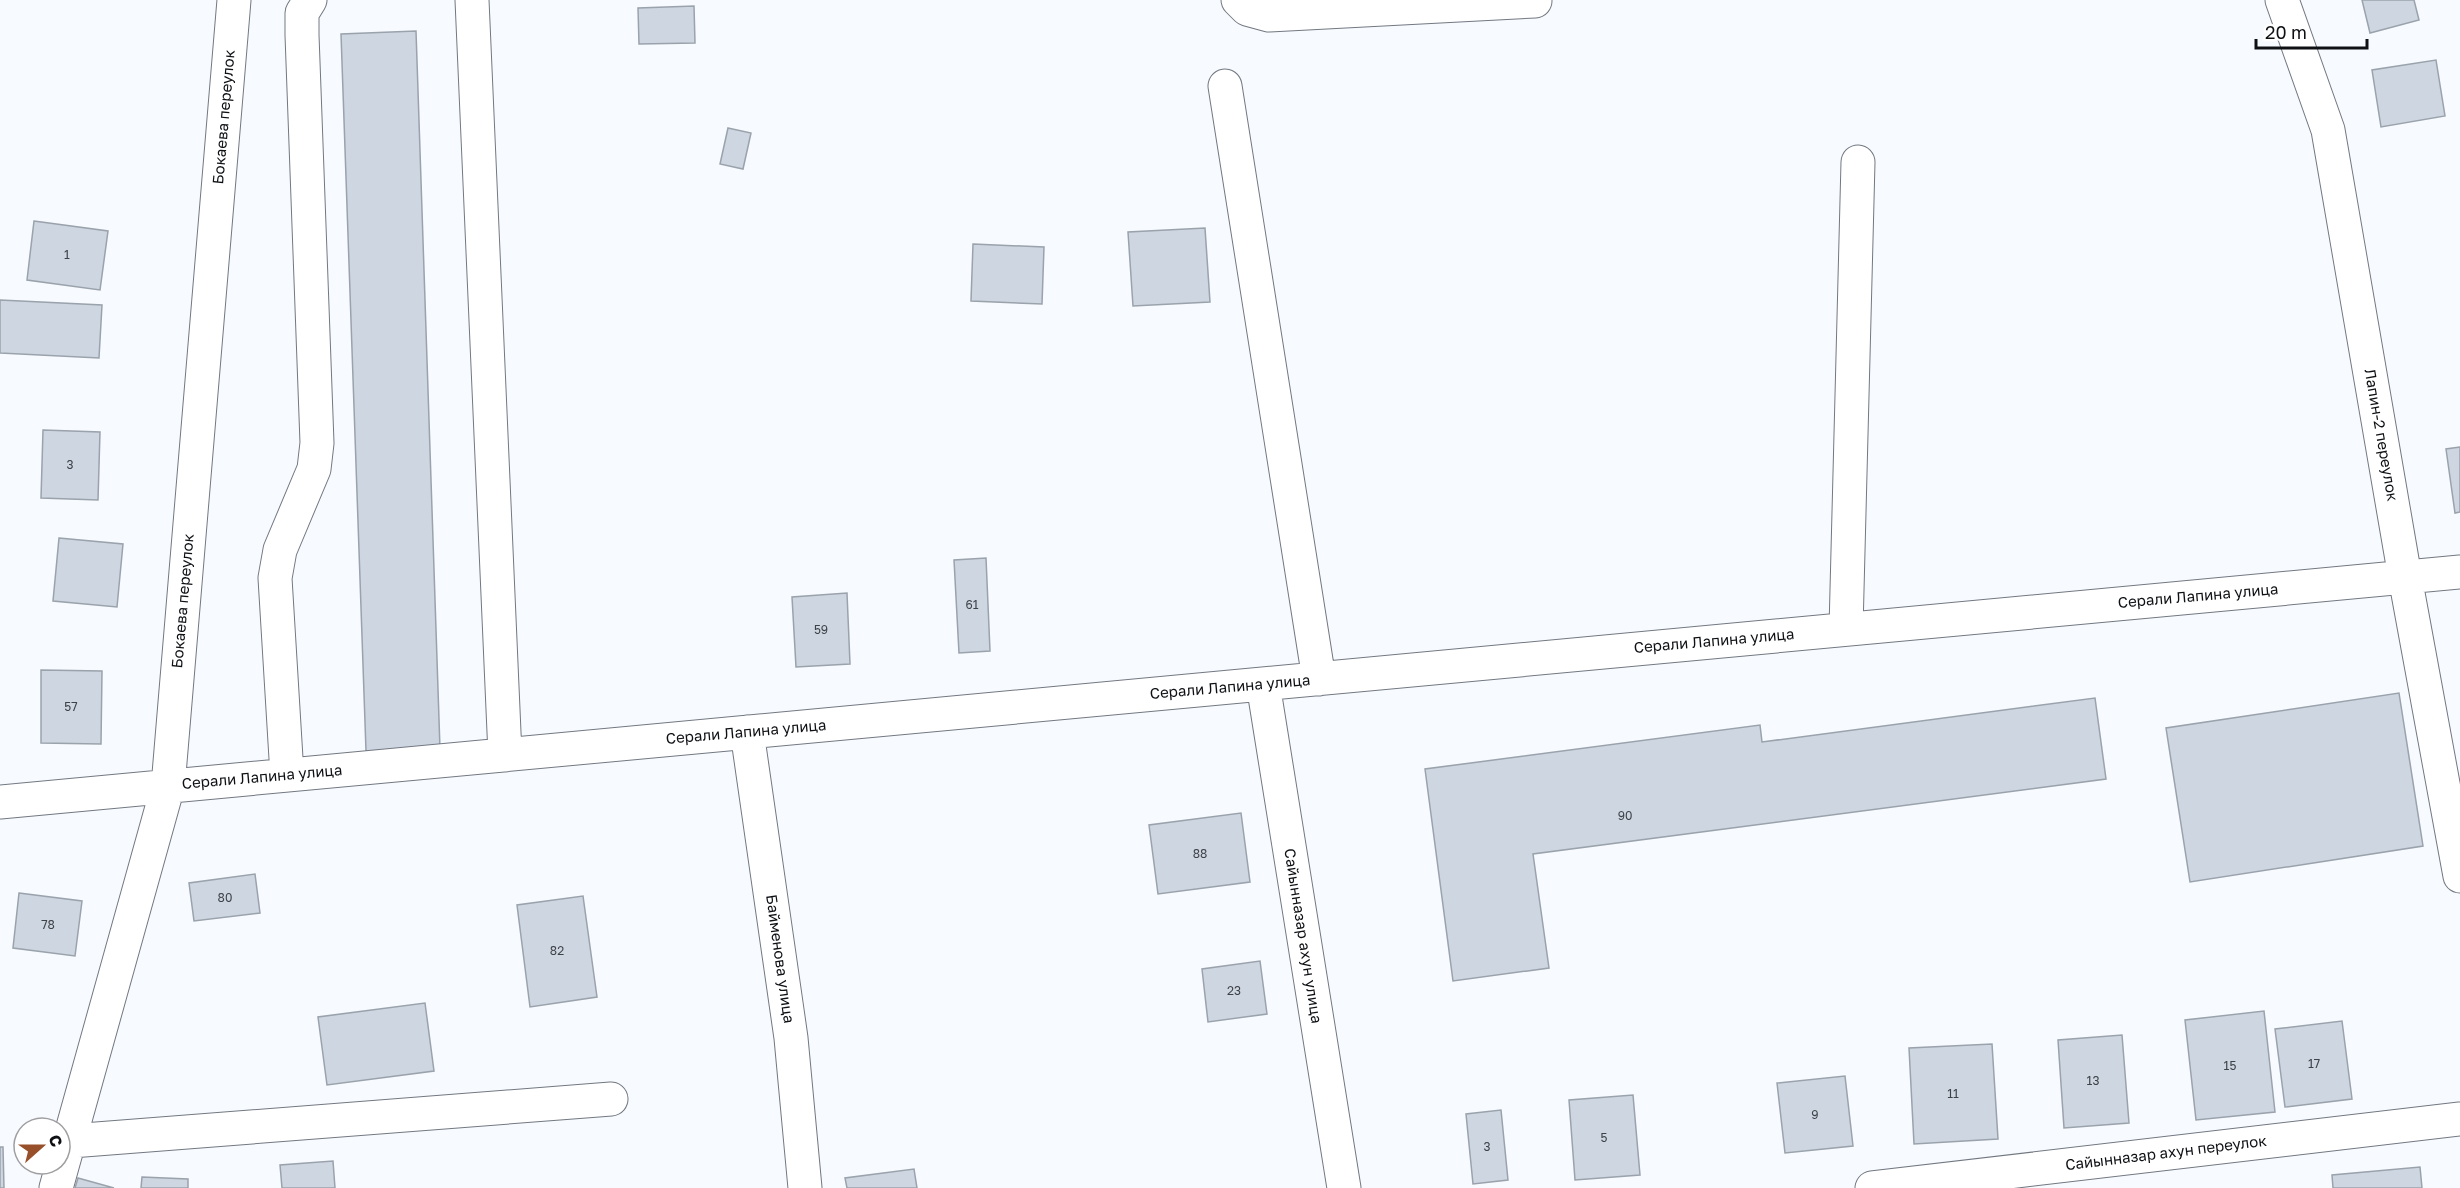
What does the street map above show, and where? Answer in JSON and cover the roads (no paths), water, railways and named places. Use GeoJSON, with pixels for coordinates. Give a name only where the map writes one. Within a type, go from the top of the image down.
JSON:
{"type":"FeatureCollection","features":[{"type":"Feature","properties":{"kind":"street","name":"Бокаева переулок"},"geometry":{"type":"LineString","coordinates":[[72,1134],[168,786],[234,0]]}},
{"type":"Feature","properties":{"kind":"street"},"geometry":{"type":"LineString","coordinates":[[287,775],[274,578],[280,550],[314,469],[317,442],[302,35],[302,13],[310,0]]}},
{"type":"Feature","properties":{"kind":"street"},"geometry":{"type":"LineString","coordinates":[[472,0],[505,755]]}},
{"type":"Feature","properties":{"kind":"street"},"geometry":{"type":"LineString","coordinates":[[1238,0],[1247,9],[1269,15],[1535,1]]}},
{"type":"Feature","properties":{"kind":"street","name":"Лапин-2 переулок"},"geometry":{"type":"LineString","coordinates":[[2282,0],[2328,130],[2405,577],[2460,876]]}},
{"type":"Feature","properties":{"kind":"street"},"geometry":{"type":"LineString","coordinates":[[1225,86],[1319,679]]}},
{"type":"Feature","properties":{"kind":"street"},"geometry":{"type":"LineString","coordinates":[[1846,629],[1858,162]]}},
{"type":"Feature","properties":{"kind":"street","name":"Серали Лапина улица"},"geometry":{"type":"LineString","coordinates":[[0,802],[2460,572]]}},
{"type":"Feature","properties":{"kind":"street","name":"Сайынназар ахун улица"},"geometry":{"type":"LineString","coordinates":[[1263,684],[1344,1188]]}},
{"type":"Feature","properties":{"kind":"street","name":"Байменова улица"},"geometry":{"type":"LineString","coordinates":[[747,732],[791,1038],[806,1188]]}},
{"type":"Feature","properties":{"kind":"street"},"geometry":{"type":"LineString","coordinates":[[72,1141],[611,1099]]}},
{"type":"Feature","properties":{"kind":"street","name":"Сайынназар ахун переулок"},"geometry":{"type":"LineString","coordinates":[[1872,1188],[2460,1119]]}}]}
